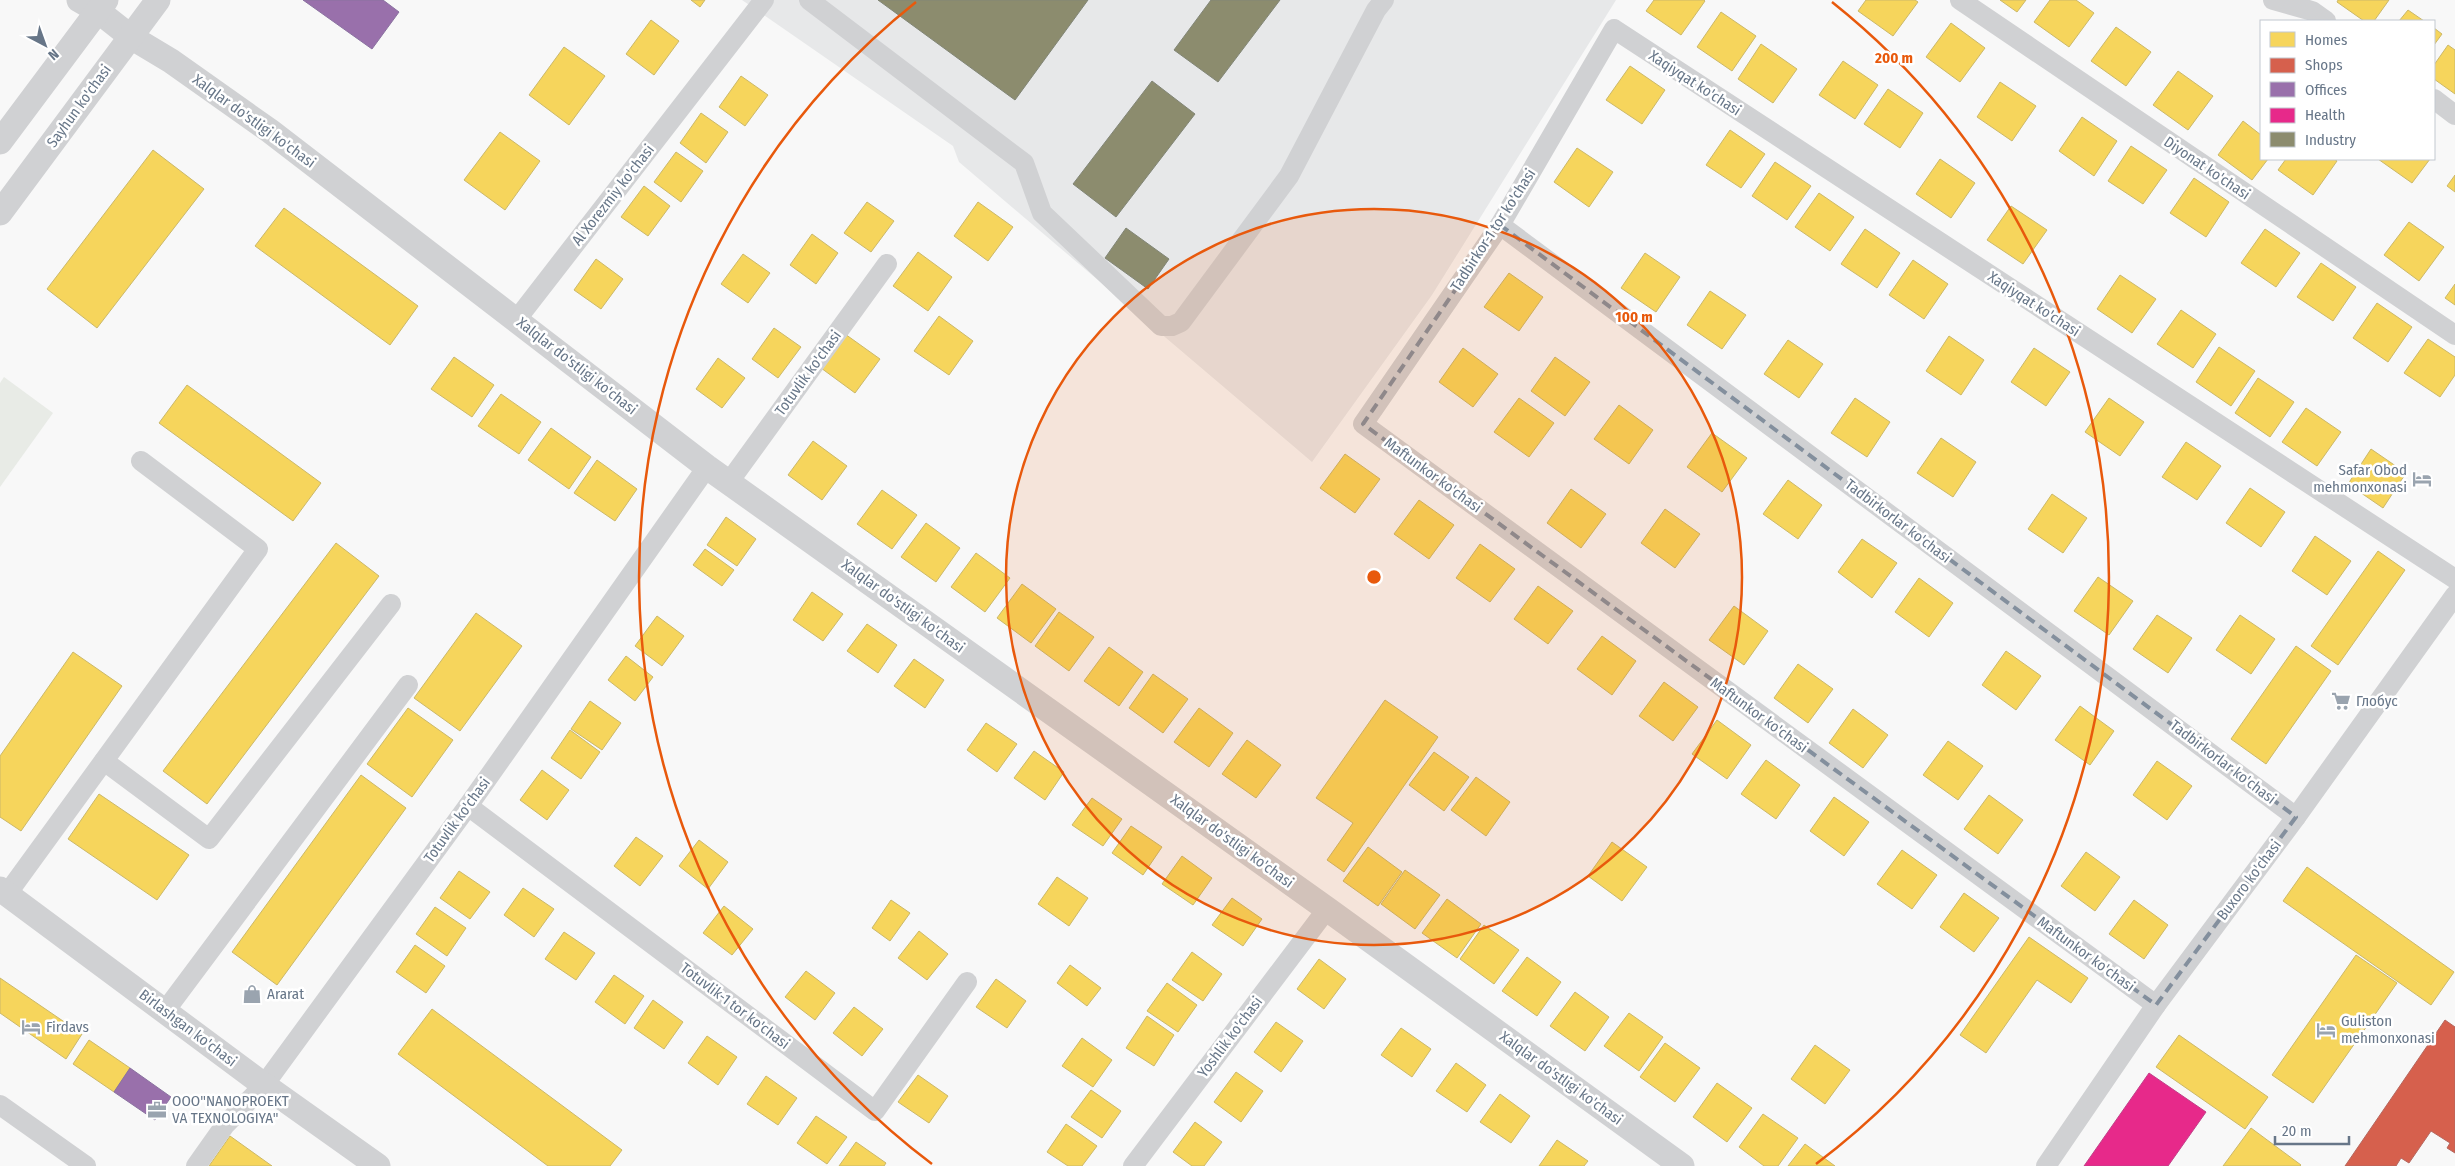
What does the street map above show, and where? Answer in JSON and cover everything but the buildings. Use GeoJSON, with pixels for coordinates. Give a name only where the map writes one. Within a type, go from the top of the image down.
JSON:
{"type":"FeatureCollection","features":[{"type":"Feature","properties":{"kind":"street","name":"Sayhun ko'chasi"},"geometry":{"type":"LineString","coordinates":[[0,212],[158,0]]}},
{"type":"Feature","properties":{"kind":"street","name":"Al Xorezmiy ko'chasi"},"geometry":{"type":"LineString","coordinates":[[517,319],[764,0]]}},
{"type":"Feature","properties":{"kind":"street"},"geometry":{"type":"LineString","coordinates":[[809,0],[1024,163],[1042,213],[1161,326],[1172,326],[1180,322],[1289,176],[1376,10],[1384,0]]}},
{"type":"Feature","properties":{"kind":"street","name":"Diyonat ko'chasi"},"geometry":{"type":"LineString","coordinates":[[1960,0],[2455,335]]}},
{"type":"Feature","properties":{"kind":"street"},"geometry":{"type":"LineString","coordinates":[[2274,0],[2319,11]]}},
{"type":"Feature","properties":{"kind":"street","name":"Xalqlar do'stligi ko'chasi"},"geometry":{"type":"LineString","coordinates":[[94,4],[130,38],[171,61],[270,131],[517,319],[707,467],[1327,909],[1682,1166]]}},
{"type":"Feature","properties":{"kind":"street"},"geometry":{"type":"LineString","coordinates":[[0,142],[94,4]]}},
{"type":"Feature","properties":{"kind":"street","name":"Tadbirkor-1 tor ko'chasi"},"geometry":{"type":"LineString","coordinates":[[1363,424],[1500,225],[1614,29]]}},
{"type":"Feature","properties":{"kind":"street","name":"Xaqiyqat ko'chasi"},"geometry":{"type":"LineString","coordinates":[[1614,29],[2455,579]]}},
{"type":"Feature","properties":{"kind":"street"},"geometry":{"type":"LineString","coordinates":[[2435,100],[2455,115]]}},
{"type":"Feature","properties":{"kind":"street","name":"Tadbirkorlar ko'chasi"},"geometry":{"type":"LineString","coordinates":[[1500,225],[2296,817]]}},
{"type":"Feature","properties":{"kind":"street","name":"Totuvlik ko'chasi"},"geometry":{"type":"LineString","coordinates":[[729,482],[887,264]]}},
{"type":"Feature","properties":{"kind":"street","name":"Maftunkor ko'chasi"},"geometry":{"type":"LineString","coordinates":[[1363,424],[2156,1005]]}},
{"type":"Feature","properties":{"kind":"street"},"geometry":{"type":"LineString","coordinates":[[4,891],[104,761],[258,549],[141,461]]}},
{"type":"Feature","properties":{"kind":"street","name":"Totuvlik ko'chasi"},"geometry":{"type":"LineString","coordinates":[[196,1166],[225,1125],[264,1084],[468,806],[707,467]]}},
{"type":"Feature","properties":{"kind":"street","name":"Buxoro ko'chasi"},"geometry":{"type":"LineString","coordinates":[[2046,1166],[2156,1005],[2296,817],[2455,595]]}},
{"type":"Feature","properties":{"kind":"street"},"geometry":{"type":"LineString","coordinates":[[104,761],[209,839],[391,604]]}},
{"type":"Feature","properties":{"kind":"street"},"geometry":{"type":"LineString","coordinates":[[165,1011],[408,685]]}},
{"type":"Feature","properties":{"kind":"street","name":"Totuvlik-1 tor ko'chasi"},"geometry":{"type":"LineString","coordinates":[[468,806],[875,1111],[967,982]]}},
{"type":"Feature","properties":{"kind":"street","name":"Birlashgan ko'chasi"},"geometry":{"type":"LineString","coordinates":[[4,891],[378,1166]]}},
{"type":"Feature","properties":{"kind":"street","name":"Yoshlik ko'chasi"},"geometry":{"type":"LineString","coordinates":[[1133,1166],[1327,909]]}},
{"type":"Feature","properties":{"kind":"street"},"geometry":{"type":"LineString","coordinates":[[1,1109],[86,1166]]}},
{"type":"Feature","properties":{"kind":"highlighted area"},"geometry":{"type":"Polygon","coordinates":[[[1500,225],[2296,817],[2156,1005],[1363,424],[1500,225]]]}},
{"type":"Feature","properties":{"kind":"shaded area"},"geometry":{"type":"Polygon","coordinates":[[[742,0],[1616,0],[1432,295],[1312,462],[959,162],[953,146],[742,0]]]}},
{"type":"Feature","properties":{"kind":"shaded area"},"geometry":{"type":"Polygon","coordinates":[[[4,377],[53,413],[0,487],[0,383],[4,377]]]}},
{"type":"Feature","properties":{"kind":"place","name":"Safar Obod mehmonxonasi"},"geometry":{"type":"Point","coordinates":[2422,479]}},
{"type":"Feature","properties":{"kind":"place","name":"Глобус"},"geometry":{"type":"Point","coordinates":[2341,701]}},
{"type":"Feature","properties":{"kind":"place","name":"Ararat"},"geometry":{"type":"Point","coordinates":[252,994]}},
{"type":"Feature","properties":{"kind":"place","name":"Firdavs"},"geometry":{"type":"Point","coordinates":[31,1027]}},
{"type":"Feature","properties":{"kind":"place","name":"Guliston mehmonxonasi"},"geometry":{"type":"Point","coordinates":[2326,1030]}},
{"type":"Feature","properties":{"kind":"place","name":"OOO\"NANOPROEKT VA TEXNOLOGIYA\""},"geometry":{"type":"Point","coordinates":[157,1110]}}]}
